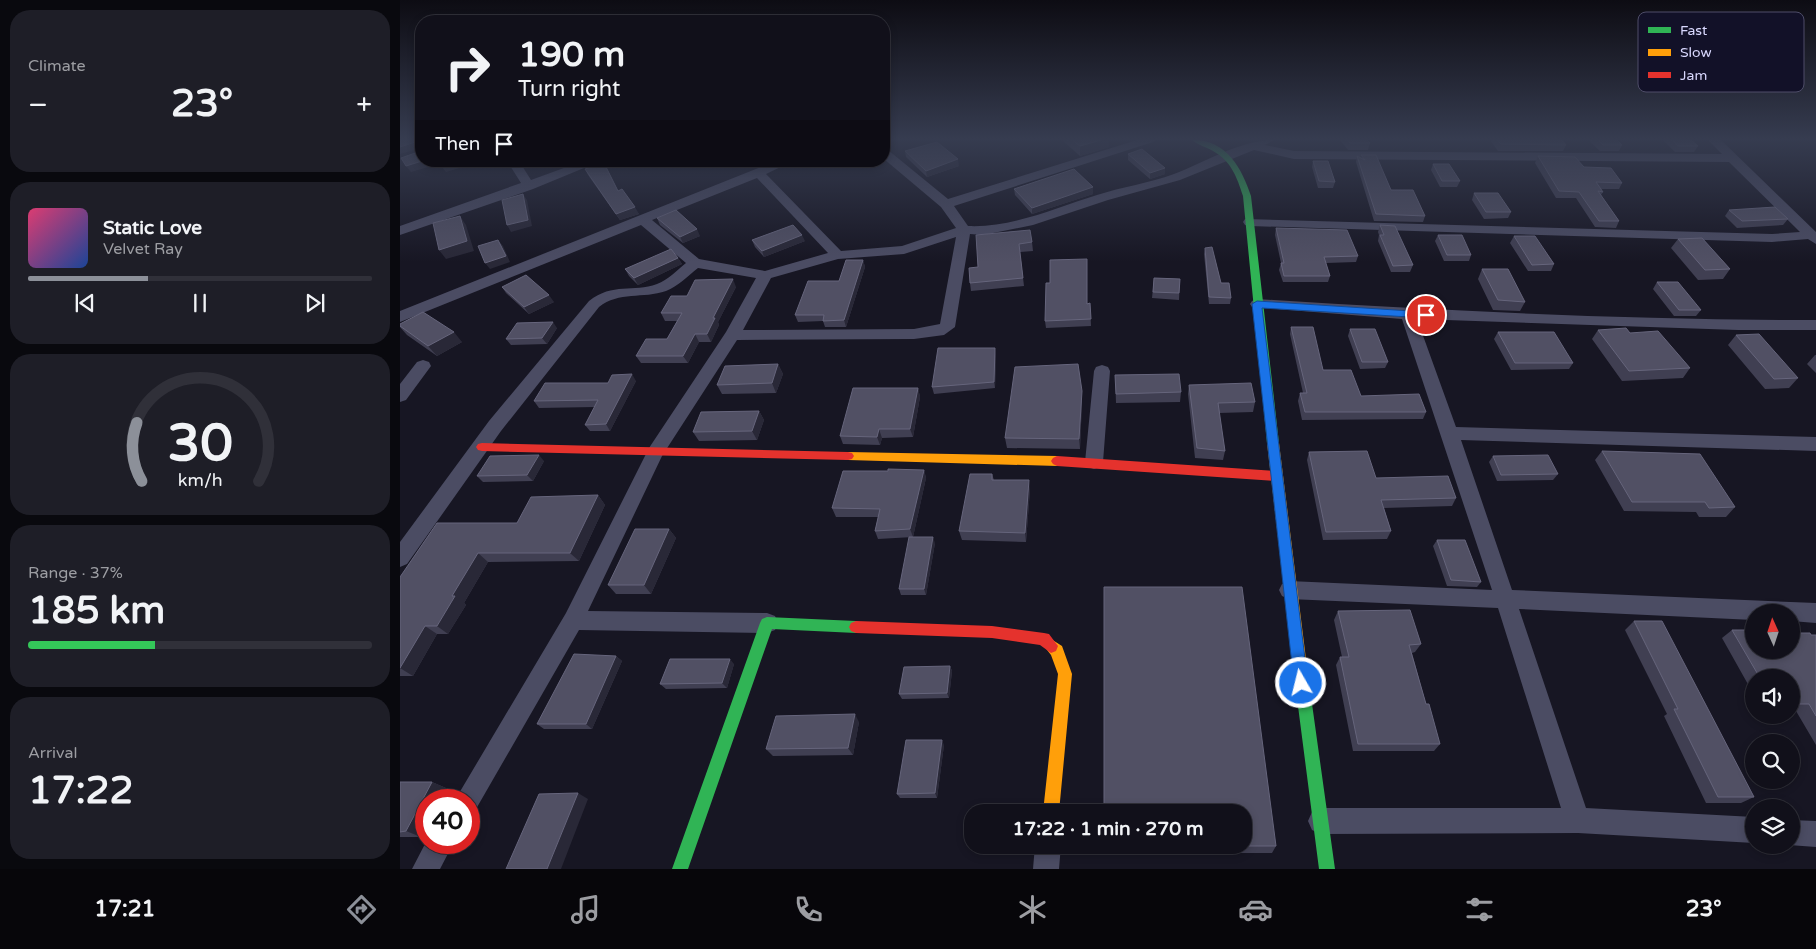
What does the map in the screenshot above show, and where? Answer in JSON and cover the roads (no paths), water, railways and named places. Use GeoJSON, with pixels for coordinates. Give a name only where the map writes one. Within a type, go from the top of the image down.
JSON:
{"type":"FeatureCollection","features":[{"type":"Feature","properties":{"kind":"street"},"geometry":{"type":"LineString","coordinates":[[526,181],[529,186]]}},
{"type":"Feature","properties":{"kind":"street"},"geometry":{"type":"LineString","coordinates":[[400,231],[543,181]]}},
{"type":"Feature","properties":{"kind":"street"},"geometry":{"type":"LineString","coordinates":[[400,317],[738,181]]}},
{"type":"Feature","properties":{"kind":"street"},"geometry":{"type":"LineString","coordinates":[[766,181],[837,255]]}},
{"type":"Feature","properties":{"kind":"street"},"geometry":{"type":"LineString","coordinates":[[732,335],[914,334],[944,330],[947,327],[964,230],[946,204],[917,181]]}},
{"type":"Feature","properties":{"kind":"street"},"geometry":{"type":"LineString","coordinates":[[946,204],[1020,181]]}},
{"type":"Feature","properties":{"kind":"street"},"geometry":{"type":"LineString","coordinates":[[643,220],[695,264],[765,275],[837,255],[904,250],[964,230],[983,231],[1028,222],[1103,197],[1163,181]]}},
{"type":"Feature","properties":{"kind":"street"},"geometry":{"type":"LineString","coordinates":[[1242,181],[1247,196],[1250,222],[1257,304],[1278,476],[1289,590],[1327,869]]}},
{"type":"Feature","properties":{"kind":"street"},"geometry":{"type":"LineString","coordinates":[[1755,181],[1813,238]]}},
{"type":"Feature","properties":{"kind":"street"},"geometry":{"type":"LineString","coordinates":[[1250,222],[1813,238]]}},
{"type":"Feature","properties":{"kind":"street"},"geometry":{"type":"LineString","coordinates":[[400,558],[482,447],[495,426],[602,296],[610,292],[662,288],[695,264]]}},
{"type":"Feature","properties":{"kind":"street"},"geometry":{"type":"LineString","coordinates":[[473,789],[573,620],[655,453],[750,306],[765,275]]}},
{"type":"Feature","properties":{"kind":"street"},"geometry":{"type":"LineString","coordinates":[[1257,304],[1408,314],[1738,325],[1816,325]]}},
{"type":"Feature","properties":{"kind":"street"},"geometry":{"type":"LineString","coordinates":[[1408,314],[1450,433],[1578,820]]}},
{"type":"Feature","properties":{"kind":"street"},"geometry":{"type":"LineString","coordinates":[[400,396],[423,366]]}},
{"type":"Feature","properties":{"kind":"street"},"geometry":{"type":"LineString","coordinates":[[1094,462],[1102,371]]}},
{"type":"Feature","properties":{"kind":"street"},"geometry":{"type":"LineString","coordinates":[[1450,433],[1816,444]]}},
{"type":"Feature","properties":{"kind":"street"},"geometry":{"type":"LineString","coordinates":[[482,447],[655,453],[934,456],[1094,462],[1278,476]]}},
{"type":"Feature","properties":{"kind":"street"},"geometry":{"type":"LineString","coordinates":[[1289,590],[1816,614]]}},
{"type":"Feature","properties":{"kind":"street"},"geometry":{"type":"LineString","coordinates":[[573,620],[767,623],[992,632],[1044,639],[1057,651],[1065,674],[1053,804]]}},
{"type":"Feature","properties":{"kind":"street"},"geometry":{"type":"LineString","coordinates":[[680,869],[767,623]]}},
{"type":"Feature","properties":{"kind":"street"},"geometry":{"type":"LineString","coordinates":[[1321,821],[1578,820],[1745,829]]}},
{"type":"Feature","properties":{"kind":"street"},"geometry":{"type":"LineString","coordinates":[[1800,833],[1816,834]]}},
{"type":"Feature","properties":{"kind":"street"},"geometry":{"type":"LineString","coordinates":[[425,869],[434,854]]}},
{"type":"Feature","properties":{"kind":"street"},"geometry":{"type":"LineString","coordinates":[[1046,869],[1047,854]]}}]}
